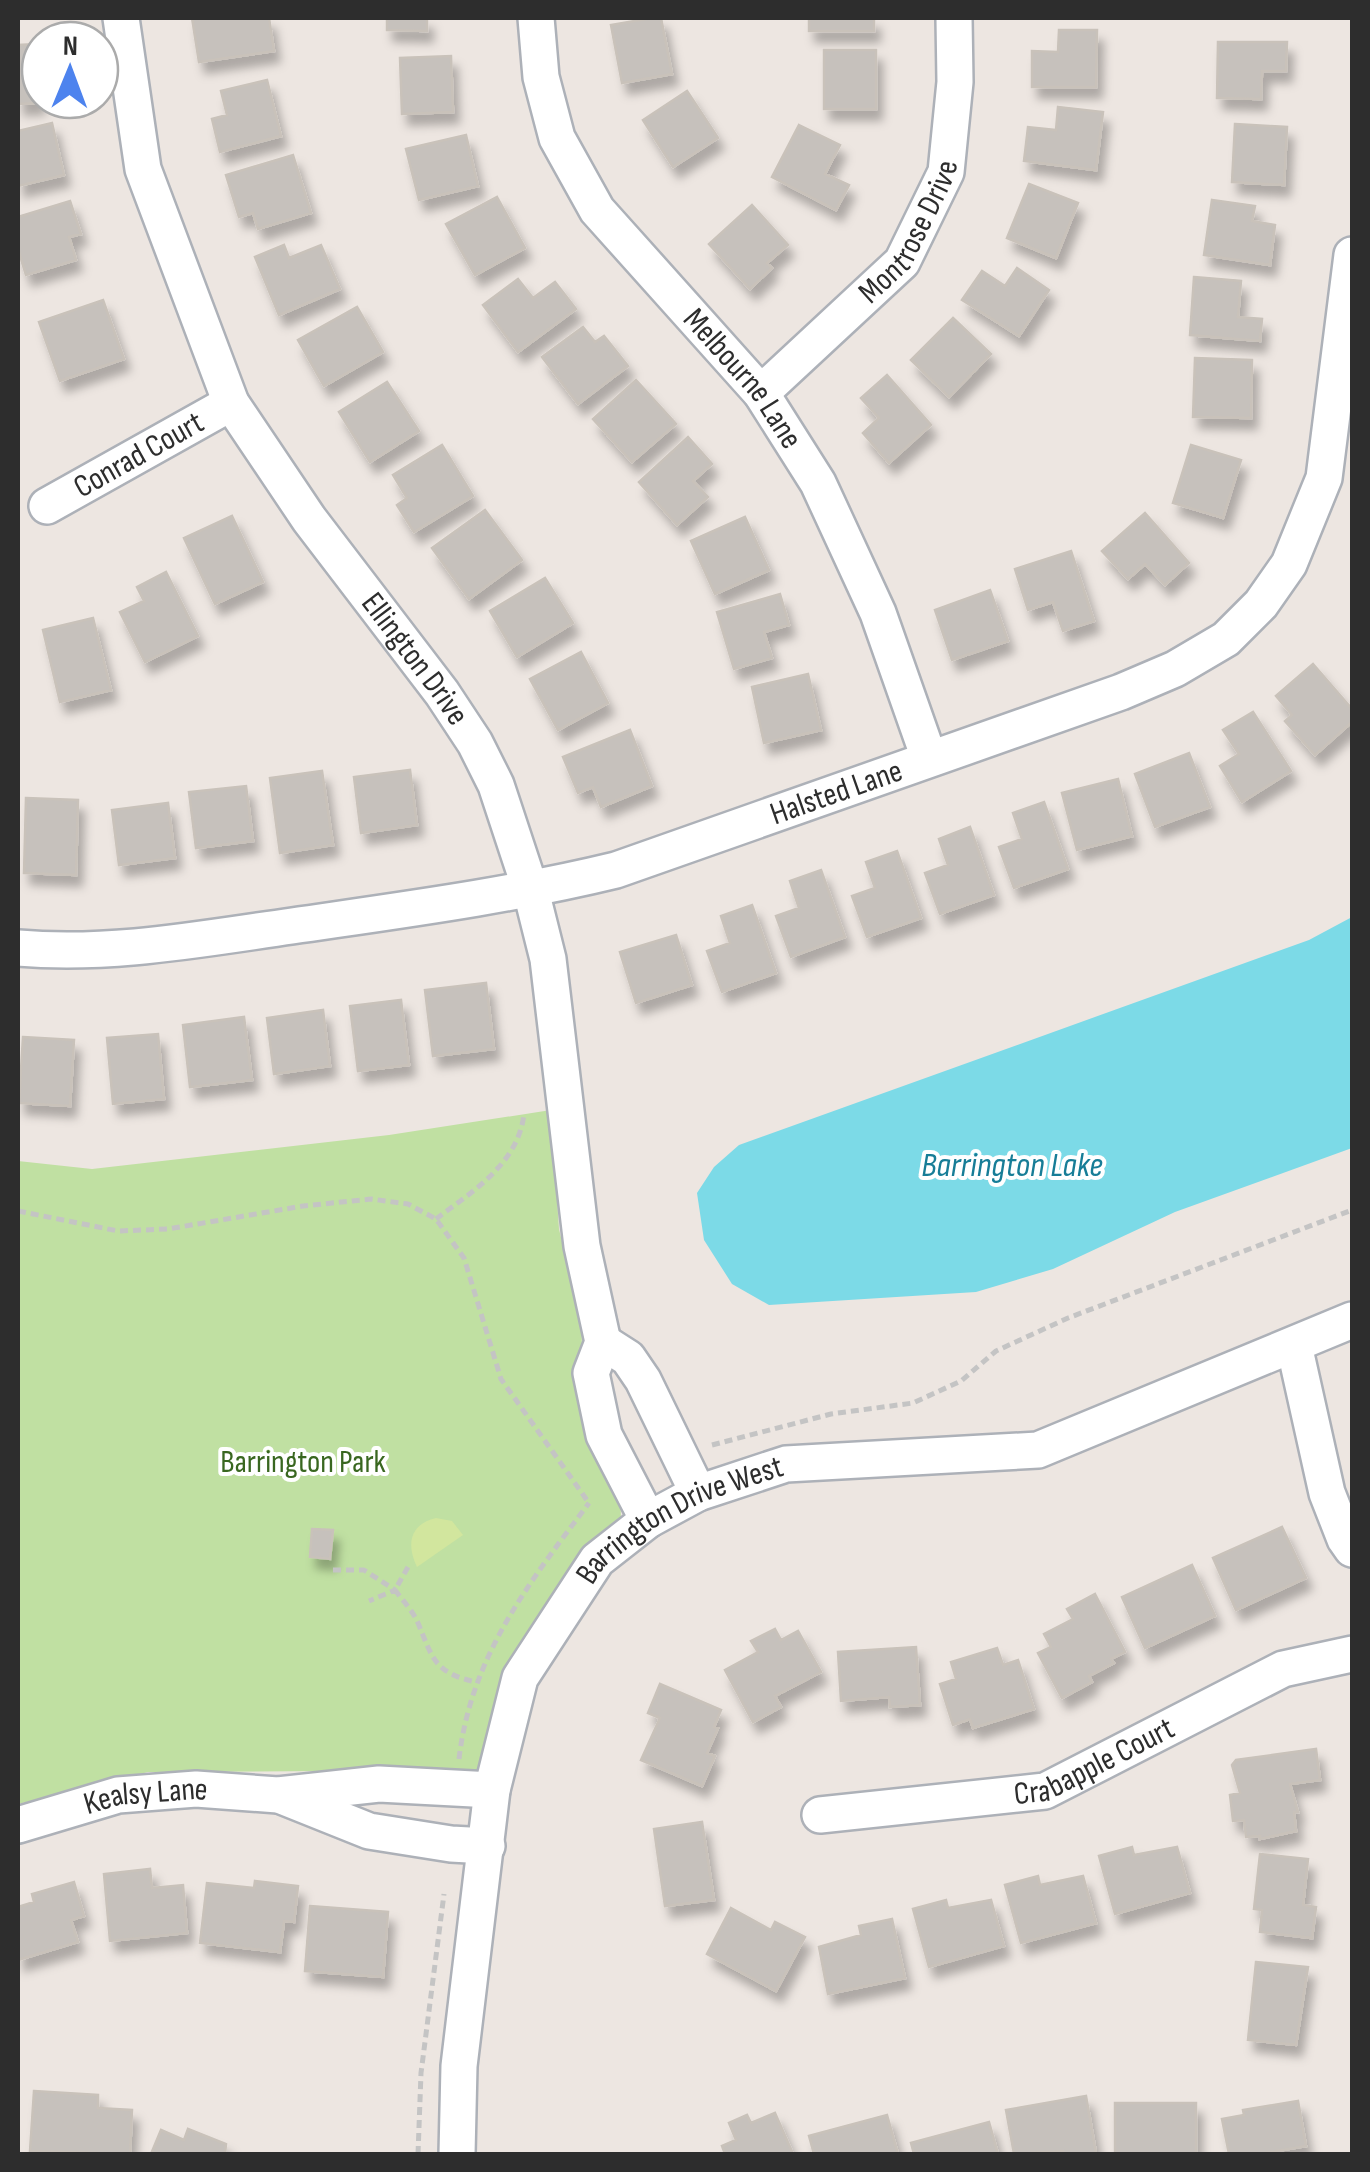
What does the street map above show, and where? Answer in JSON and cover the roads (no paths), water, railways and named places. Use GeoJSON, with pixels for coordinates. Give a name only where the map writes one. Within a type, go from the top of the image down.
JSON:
{"type":"FeatureCollection","features":[{"type":"Feature","properties":{"kind":"street","name":"Ellington Drive"},"geometry":{"type":"LineString","coordinates":[[121,18],[143,169],[232,403],[309,519],[442,693],[475,742],[496,785],[531,891],[548,959],[582,1246],[602,1342],[591,1373],[604,1435],[648,1520]]}},
{"type":"Feature","properties":{"kind":"street","name":"Melbourne Lane"},"geometry":{"type":"LineString","coordinates":[[536,18],[541,77],[557,138],[598,210],[761,393],[818,483],[878,613],[929,758]]}},
{"type":"Feature","properties":{"kind":"street","name":"Montrose Drive"},"geometry":{"type":"LineString","coordinates":[[761,393],[902,262],[946,172],[954,82],[954,18]]}},
{"type":"Feature","properties":{"kind":"street","name":"Halsted Lane"},"geometry":{"type":"LineString","coordinates":[[18,948],[60,952],[136,948],[531,891],[616,870],[1121,692],[1175,669],[1226,639],[1261,604],[1338,480],[1352,255]]}},
{"type":"Feature","properties":{"kind":"street","name":"Conrad Court"},"geometry":{"type":"LineString","coordinates":[[47,506],[232,403]]}},
{"type":"Feature","properties":{"kind":"street","name":"Barrington Drive West"},"geometry":{"type":"LineString","coordinates":[[457,2154],[460,2066],[492,1790],[520,1678],[597,1560],[648,1520],[698,1493],[786,1464],[1038,1450],[1352,1320]]}},
{"type":"Feature","properties":{"kind":"street"},"geometry":{"type":"LineString","coordinates":[[602,1342],[628,1358],[643,1380],[698,1493]]}},
{"type":"Feature","properties":{"kind":"street"},"geometry":{"type":"LineString","coordinates":[[1294,1344],[1327,1493],[1344,1539],[1352,1549]]}},
{"type":"Feature","properties":{"kind":"street","name":"Crabapple Court"},"geometry":{"type":"LineString","coordinates":[[820,1815],[1045,1791],[1284,1669],[1352,1654]]}},
{"type":"Feature","properties":{"kind":"street","name":"Kealsy Lane"},"geometry":{"type":"LineString","coordinates":[[18,1825],[118,1795],[196,1789],[278,1795],[379,1784],[492,1790]]}},
{"type":"Feature","properties":{"kind":"street","name":"Kealsy Lane"},"geometry":{"type":"LineString","coordinates":[[278,1795],[369,1831],[487,1846]]}},
{"type":"Feature","properties":{"kind":"water","name":"Barrington Lake"},"geometry":{"type":"Polygon","coordinates":[[[1352,917],[1352,1148],[1175,1212],[1053,1269],[976,1292],[769,1305],[732,1284],[704,1240],[697,1193],[714,1167],[739,1145],[1309,940],[1352,917]]]}},
{"type":"Feature","properties":{"kind":"park label","name":"Barrington Park"},"geometry":{"type":"Point","coordinates":[303,1462]}}]}
